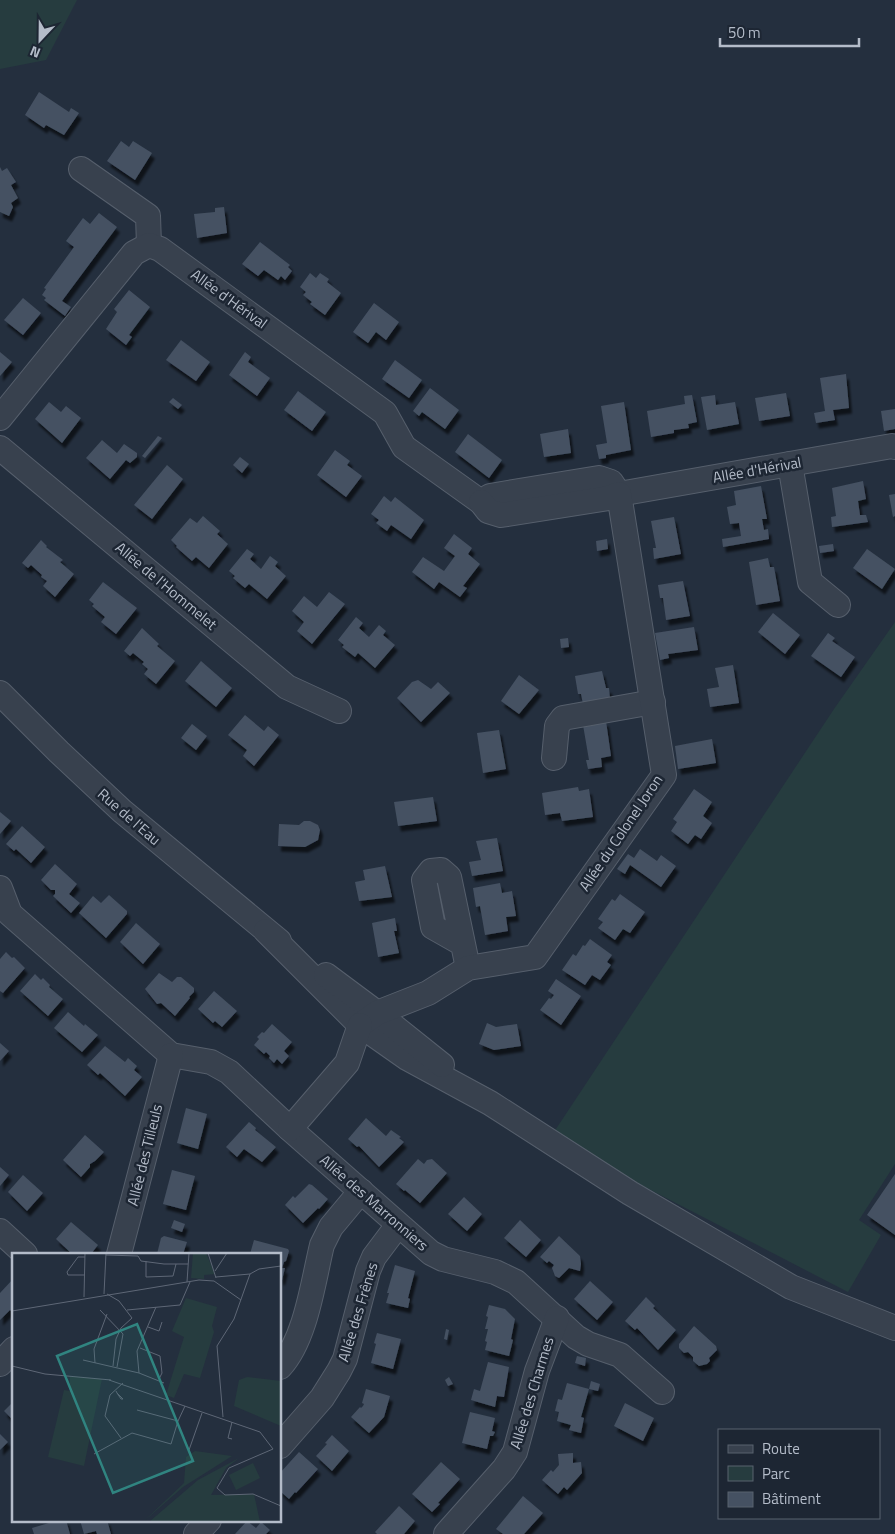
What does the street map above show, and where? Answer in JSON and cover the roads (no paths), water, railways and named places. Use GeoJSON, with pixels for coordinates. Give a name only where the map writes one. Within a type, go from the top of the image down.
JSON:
{"type":"FeatureCollection","features":[{"type":"Feature","properties":{"kind":"street"},"geometry":{"type":"LineString","coordinates":[[0,418],[134,252],[149,245],[148,216],[81,169]]}},
{"type":"Feature","properties":{"kind":"street","name":"Allée d'Hérival"},"geometry":{"type":"LineString","coordinates":[[149,245],[160,249],[385,412],[404,447],[481,502],[488,512],[501,515],[609,498],[619,494],[895,447]]}},
{"type":"Feature","properties":{"kind":"street","name":"Allée de l'Hommelet"},"geometry":{"type":"LineString","coordinates":[[0,448],[287,687],[339,711]]}},
{"type":"Feature","properties":{"kind":"street"},"geometry":{"type":"LineString","coordinates":[[790,464],[810,582],[838,605]]}},
{"type":"Feature","properties":{"kind":"street","name":"Allée du Colonel Joron"},"geometry":{"type":"LineString","coordinates":[[369,1019],[428,993],[468,968],[535,957],[664,776],[619,494]]}},
{"type":"Feature","properties":{"kind":"street","name":"Rue de l'Eau"},"geometry":{"type":"LineString","coordinates":[[0,694],[109,800],[391,1036],[407,1058],[490,1103],[630,1193],[791,1287],[895,1328]]}},
{"type":"Feature","properties":{"kind":"street"},"geometry":{"type":"LineString","coordinates":[[554,758],[558,726],[563,718],[653,702]]}},
{"type":"Feature","properties":{"kind":"street"},"geometry":{"type":"LineString","coordinates":[[0,888],[5,914],[171,1055]]}},
{"type":"Feature","properties":{"kind":"street"},"geometry":{"type":"LineString","coordinates":[[463,944],[468,968]]}},
{"type":"Feature","properties":{"kind":"street","name":"Allée du Colonel Joron"},"geometry":{"type":"LineString","coordinates":[[391,1036],[428,993]]}},
{"type":"Feature","properties":{"kind":"street"},"geometry":{"type":"LineString","coordinates":[[290,1129],[347,1063],[369,1019]]}},
{"type":"Feature","properties":{"kind":"street"},"geometry":{"type":"LineString","coordinates":[[347,1063],[391,1036]]}},
{"type":"Feature","properties":{"kind":"street","name":"Allée des Marronniers"},"geometry":{"type":"LineString","coordinates":[[171,1055],[211,1062],[221,1066],[431,1253],[442,1259],[495,1272],[516,1282],[576,1337],[588,1344],[620,1355],[662,1392]]}},
{"type":"Feature","properties":{"kind":"street","name":"Allée des Tilleuls"},"geometry":{"type":"LineString","coordinates":[[119,1253],[171,1055]]}},
{"type":"Feature","properties":{"kind":"street"},"geometry":{"type":"LineString","coordinates":[[281,1366],[291,1353],[300,1335],[322,1244],[326,1236],[361,1191]]}},
{"type":"Feature","properties":{"kind":"street","name":"Allée des Frênes"},"geometry":{"type":"LineString","coordinates":[[281,1445],[334,1382],[345,1359],[368,1271],[374,1257],[398,1225]]}},
{"type":"Feature","properties":{"kind":"street"},"geometry":{"type":"LineString","coordinates":[[0,1231],[24,1253]]}},
{"type":"Feature","properties":{"kind":"street","name":"Allée des Charmes"},"geometry":{"type":"LineString","coordinates":[[446,1534],[504,1469],[515,1452],[537,1370],[557,1318]]}},
{"type":"Feature","properties":{"kind":"street"},"geometry":{"type":"LineString","coordinates":[[0,1364],[12,1351]]}}]}
